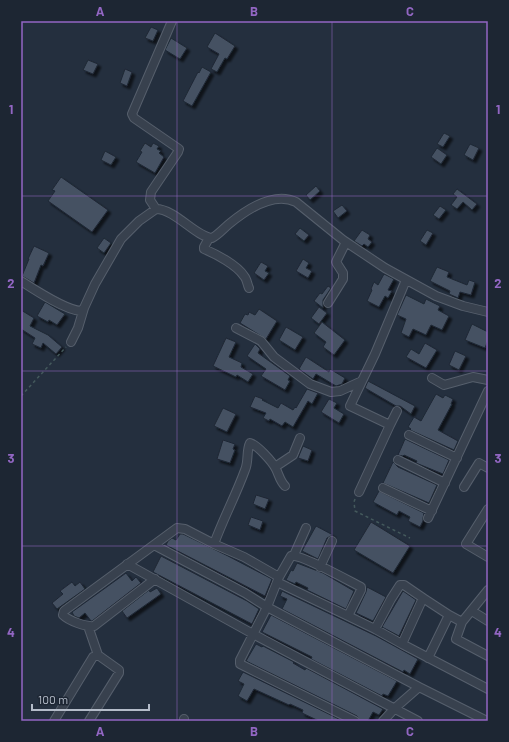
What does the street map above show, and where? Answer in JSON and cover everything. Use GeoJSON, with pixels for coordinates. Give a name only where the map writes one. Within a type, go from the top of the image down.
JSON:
{"type":"FeatureCollection","features":[{"type":"Feature","properties":{"kind":"street"},"geometry":{"type":"LineString","coordinates":[[172,21],[132,114],[134,118],[179,149],[151,192],[150,200],[156,208],[165,210],[209,238]]}},
{"type":"Feature","properties":{"kind":"street"},"geometry":{"type":"LineString","coordinates":[[249,288],[244,276],[235,267],[217,254],[204,249],[204,246],[209,238],[214,237],[230,223],[258,205],[272,199],[288,198],[296,202],[346,242],[406,280],[436,296],[463,306],[488,312]]}},
{"type":"Feature","properties":{"kind":"street"},"geometry":{"type":"LineString","coordinates":[[71,342],[95,284],[114,249],[138,221],[156,208]]}},
{"type":"Feature","properties":{"kind":"street"},"geometry":{"type":"LineString","coordinates":[[328,304],[343,279],[343,273],[336,262],[346,242]]}},
{"type":"Feature","properties":{"kind":"street"},"geometry":{"type":"LineString","coordinates":[[390,425],[350,406],[375,354],[406,280]]}},
{"type":"Feature","properties":{"kind":"street"},"geometry":{"type":"LineString","coordinates":[[21,281],[49,298],[74,310],[81,311],[84,308]]}},
{"type":"Feature","properties":{"kind":"street"},"geometry":{"type":"LineString","coordinates":[[236,328],[261,341],[280,362],[314,386],[326,391],[336,392],[344,390],[362,381]]}},
{"type":"Feature","properties":{"kind":"street"},"geometry":{"type":"LineString","coordinates":[[432,378],[444,385],[473,378],[488,380]]}},
{"type":"Feature","properties":{"kind":"street"},"geometry":{"type":"LineString","coordinates":[[383,488],[430,514],[488,392]]}},
{"type":"Feature","properties":{"kind":"street"},"geometry":{"type":"LineString","coordinates":[[359,492],[397,411]]}},
{"type":"Feature","properties":{"kind":"street"},"geometry":{"type":"LineString","coordinates":[[409,435],[457,458]]}},
{"type":"Feature","properties":{"kind":"street"},"geometry":{"type":"LineString","coordinates":[[275,467],[293,455],[300,438]]}},
{"type":"Feature","properties":{"kind":"street"},"geometry":{"type":"LineString","coordinates":[[214,544],[218,529],[246,468],[250,443],[257,447],[275,467],[282,483],[285,486]]}},
{"type":"Feature","properties":{"kind":"street"},"geometry":{"type":"LineString","coordinates":[[398,460],[445,483]]}},
{"type":"Feature","properties":{"kind":"street"},"geometry":{"type":"LineString","coordinates":[[464,487],[479,463],[488,468]]}},
{"type":"Feature","properties":{"kind":"street"},"geometry":{"type":"LineString","coordinates":[[488,509],[466,544],[488,557]]}},
{"type":"Feature","properties":{"kind":"street"},"geometry":{"type":"LineString","coordinates":[[155,580],[98,624],[88,626],[66,618],[63,615],[63,612],[127,564],[175,529],[180,528],[185,529],[244,558],[278,579],[488,689]]}},
{"type":"Feature","properties":{"kind":"street"},"geometry":{"type":"LineString","coordinates":[[306,528],[294,556],[291,556],[278,579],[267,607],[240,660],[242,665],[355,721]]}},
{"type":"Feature","properties":{"kind":"street"},"geometry":{"type":"LineString","coordinates":[[320,567],[332,541]]}},
{"type":"Feature","properties":{"kind":"street"},"geometry":{"type":"LineString","coordinates":[[154,545],[245,593],[267,607],[487,721]]}},
{"type":"Feature","properties":{"kind":"street"},"geometry":{"type":"LineString","coordinates":[[294,556],[361,587],[361,590],[348,616]]}},
{"type":"Feature","properties":{"kind":"street"},"geometry":{"type":"LineString","coordinates":[[127,564],[253,634],[418,721]]}},
{"type":"Feature","properties":{"kind":"street"},"geometry":{"type":"LineString","coordinates":[[375,629],[400,585],[404,585],[462,622]]}},
{"type":"Feature","properties":{"kind":"street"},"geometry":{"type":"LineString","coordinates":[[488,590],[462,622],[456,639],[488,656]]}},
{"type":"Feature","properties":{"kind":"street"},"geometry":{"type":"LineString","coordinates":[[402,644],[423,598]]}},
{"type":"Feature","properties":{"kind":"street"},"geometry":{"type":"LineString","coordinates":[[472,611],[488,621]]}},
{"type":"Feature","properties":{"kind":"street"},"geometry":{"type":"LineString","coordinates":[[428,658],[449,615]]}},
{"type":"Feature","properties":{"kind":"street"},"geometry":{"type":"LineString","coordinates":[[88,626],[98,655],[119,670],[120,673],[89,721]]}},
{"type":"Feature","properties":{"kind":"street"},"geometry":{"type":"LineString","coordinates":[[54,721],[93,657],[98,655]]}},
{"type":"Feature","properties":{"kind":"street"},"geometry":{"type":"LineString","coordinates":[[383,721],[394,708],[419,686]]}},
{"type":"Feature","properties":{"kind":"path"},"geometry":{"type":"LineString","coordinates":[[21,396],[71,342]]}},
{"type":"Feature","properties":{"kind":"path"},"geometry":{"type":"LineString","coordinates":[[359,492],[354,502],[355,512],[410,538]]}},
{"type":"Feature","properties":{"kind":"building"},"geometry":{"type":"Polygon","coordinates":[[[151,27],[158,30],[153,41],[145,38],[151,27]]]}},
{"type":"Feature","properties":{"kind":"building"},"geometry":{"type":"Polygon","coordinates":[[[215,33],[235,46],[227,59],[225,58],[217,72],[211,69],[219,54],[207,47],[215,33]]]}},
{"type":"Feature","properties":{"kind":"building"},"geometry":{"type":"Polygon","coordinates":[[[171,38],[187,48],[180,59],[165,50],[171,38]]]}},
{"type":"Feature","properties":{"kind":"building"},"geometry":{"type":"Polygon","coordinates":[[[88,60],[98,64],[93,74],[83,70],[88,60]]]}},
{"type":"Feature","properties":{"kind":"building"},"geometry":{"type":"Polygon","coordinates":[[[202,67],[211,72],[192,106],[183,101],[202,67]]]}},
{"type":"Feature","properties":{"kind":"building"},"geometry":{"type":"Polygon","coordinates":[[[125,69],[132,72],[127,86],[120,83],[125,69]]]}},
{"type":"Feature","properties":{"kind":"building"},"geometry":{"type":"Polygon","coordinates":[[[444,133],[450,136],[443,147],[437,144],[444,133]]]}},
{"type":"Feature","properties":{"kind":"building"},"geometry":{"type":"Polygon","coordinates":[[[145,143],[151,147],[153,143],[159,146],[157,149],[161,151],[159,153],[164,157],[155,173],[136,162],[145,143]]]}},
{"type":"Feature","properties":{"kind":"building"},"geometry":{"type":"Polygon","coordinates":[[[470,144],[479,148],[473,160],[464,155],[470,144]]]}},
{"type":"Feature","properties":{"kind":"building"},"geometry":{"type":"Polygon","coordinates":[[[437,148],[447,155],[441,164],[431,157],[437,148]]]}},
{"type":"Feature","properties":{"kind":"building"},"geometry":{"type":"Polygon","coordinates":[[[105,151],[116,157],[111,165],[101,160],[105,151]]]}},
{"type":"Feature","properties":{"kind":"building"},"geometry":{"type":"Polygon","coordinates":[[[61,177],[108,210],[92,232],[48,201],[55,191],[52,190],[61,177]]]}},
{"type":"Feature","properties":{"kind":"building"},"geometry":{"type":"Polygon","coordinates":[[[316,186],[320,191],[310,200],[306,195],[316,186]]]}},
{"type":"Feature","properties":{"kind":"building"},"geometry":{"type":"Polygon","coordinates":[[[457,189],[477,204],[472,210],[463,202],[457,209],[451,205],[457,197],[453,194],[457,189]]]}},
{"type":"Feature","properties":{"kind":"building"},"geometry":{"type":"Polygon","coordinates":[[[342,205],[347,211],[338,218],[333,211],[342,205]]]}},
{"type":"Feature","properties":{"kind":"building"},"geometry":{"type":"Polygon","coordinates":[[[440,206],[446,210],[439,219],[433,215],[440,206]]]}},
{"type":"Feature","properties":{"kind":"building"},"geometry":{"type":"Polygon","coordinates":[[[300,228],[309,235],[304,241],[295,234],[300,228]]]}},
{"type":"Feature","properties":{"kind":"building"},"geometry":{"type":"Polygon","coordinates":[[[362,230],[370,235],[368,239],[372,242],[368,247],[364,244],[362,246],[354,241],[362,230]]]}},
{"type":"Feature","properties":{"kind":"building"},"geometry":{"type":"Polygon","coordinates":[[[427,230],[433,233],[426,245],[420,241],[427,230]]]}},
{"type":"Feature","properties":{"kind":"building"},"geometry":{"type":"Polygon","coordinates":[[[104,238],[111,243],[104,253],[97,248],[104,238]]]}},
{"type":"Feature","properties":{"kind":"building"},"geometry":{"type":"Polygon","coordinates":[[[34,246],[49,253],[43,266],[41,265],[34,283],[22,276],[34,246]]]}},
{"type":"Feature","properties":{"kind":"building"},"geometry":{"type":"Polygon","coordinates":[[[303,259],[309,263],[306,268],[312,271],[308,278],[296,271],[303,259]]]}},
{"type":"Feature","properties":{"kind":"building"},"geometry":{"type":"Polygon","coordinates":[[[261,262],[268,266],[265,271],[269,273],[264,280],[254,273],[261,262]]]}},
{"type":"Feature","properties":{"kind":"building"},"geometry":{"type":"Polygon","coordinates":[[[437,267],[449,272],[447,277],[467,285],[469,280],[475,282],[471,295],[460,292],[458,298],[449,294],[450,291],[430,281],[437,267]]]}},
{"type":"Feature","properties":{"kind":"building"},"geometry":{"type":"Polygon","coordinates":[[[384,274],[394,279],[388,290],[392,291],[388,298],[385,296],[379,307],[367,301],[374,282],[378,285],[384,274]]]}},
{"type":"Feature","properties":{"kind":"building"},"geometry":{"type":"Polygon","coordinates":[[[328,286],[331,288],[323,300],[323,308],[314,301],[328,286]]]}},
{"type":"Feature","properties":{"kind":"building"},"geometry":{"type":"Polygon","coordinates":[[[406,295],[424,304],[426,299],[440,306],[438,310],[449,316],[442,330],[431,325],[426,335],[413,329],[409,337],[401,333],[406,319],[397,315],[406,295]]]}},
{"type":"Feature","properties":{"kind":"building"},"geometry":{"type":"Polygon","coordinates":[[[45,302],[65,314],[57,325],[49,320],[48,322],[37,316],[45,302]]]}},
{"type":"Feature","properties":{"kind":"building"},"geometry":{"type":"Polygon","coordinates":[[[319,307],[327,313],[319,324],[311,318],[319,307]]]}},
{"type":"Feature","properties":{"kind":"building"},"geometry":{"type":"Polygon","coordinates":[[[259,309],[277,321],[266,339],[240,323],[245,314],[248,315],[249,312],[255,315],[259,309]]]}},
{"type":"Feature","properties":{"kind":"building"},"geometry":{"type":"Polygon","coordinates":[[[21,310],[34,318],[30,326],[48,335],[62,347],[56,354],[43,343],[41,348],[32,344],[35,338],[21,329],[21,310]]]}},
{"type":"Feature","properties":{"kind":"building"},"geometry":{"type":"Polygon","coordinates":[[[322,322],[345,340],[334,355],[323,347],[326,342],[314,333],[322,322]]]}},
{"type":"Feature","properties":{"kind":"building"},"geometry":{"type":"Polygon","coordinates":[[[472,324],[488,332],[488,340],[485,348],[465,340],[472,324]]]}},
{"type":"Feature","properties":{"kind":"building"},"geometry":{"type":"Polygon","coordinates":[[[286,327],[303,337],[295,350],[279,340],[286,327]]]}},
{"type":"Feature","properties":{"kind":"building"},"geometry":{"type":"Polygon","coordinates":[[[226,338],[236,342],[229,357],[242,363],[241,367],[253,374],[248,382],[237,375],[236,377],[213,366],[226,338]]]}},
{"type":"Feature","properties":{"kind":"building"},"geometry":{"type":"Polygon","coordinates":[[[425,343],[437,350],[426,368],[406,357],[411,349],[419,354],[425,343]]]}},
{"type":"Feature","properties":{"kind":"building"},"geometry":{"type":"Polygon","coordinates":[[[255,344],[260,349],[258,353],[290,376],[288,380],[290,381],[285,390],[261,376],[266,369],[247,356],[255,344]]]}},
{"type":"Feature","properties":{"kind":"building"},"geometry":{"type":"Polygon","coordinates":[[[455,351],[466,356],[459,370],[449,365],[455,351]]]}},
{"type":"Feature","properties":{"kind":"building"},"geometry":{"type":"Polygon","coordinates":[[[306,357],[329,372],[330,369],[345,378],[342,384],[336,386],[316,374],[313,379],[299,369],[306,357]]]}},
{"type":"Feature","properties":{"kind":"building"},"geometry":{"type":"Polygon","coordinates":[[[368,381],[415,406],[411,414],[400,406],[396,406],[365,388],[368,381]]]}},
{"type":"Feature","properties":{"kind":"building"},"geometry":{"type":"Polygon","coordinates":[[[307,389],[318,393],[312,404],[308,401],[293,427],[285,422],[282,426],[270,419],[269,421],[263,418],[266,413],[250,407],[255,396],[278,408],[281,403],[293,410],[295,407],[296,408],[307,389]]]}},
{"type":"Feature","properties":{"kind":"building"},"geometry":{"type":"Polygon","coordinates":[[[436,394],[443,398],[445,395],[453,399],[452,404],[438,430],[458,441],[454,450],[410,430],[411,429],[408,427],[414,417],[421,421],[436,394]]]}},
{"type":"Feature","properties":{"kind":"building"},"geometry":{"type":"Polygon","coordinates":[[[329,399],[337,403],[334,408],[344,414],[339,423],[321,412],[329,399]]]}},
{"type":"Feature","properties":{"kind":"building"},"geometry":{"type":"Polygon","coordinates":[[[223,408],[236,414],[227,432],[214,426],[223,408]]]}},
{"type":"Feature","properties":{"kind":"building"},"geometry":{"type":"Polygon","coordinates":[[[405,439],[449,460],[443,474],[416,463],[417,461],[404,455],[398,455],[405,439]]]}},
{"type":"Feature","properties":{"kind":"building"},"geometry":{"type":"Polygon","coordinates":[[[223,440],[235,444],[233,449],[235,450],[230,463],[217,459],[223,440]]]}},
{"type":"Feature","properties":{"kind":"building"},"geometry":{"type":"Polygon","coordinates":[[[303,446],[312,450],[308,461],[298,458],[303,446]]]}},
{"type":"Feature","properties":{"kind":"building"},"geometry":{"type":"Polygon","coordinates":[[[393,462],[398,467],[437,485],[429,503],[383,483],[393,462]]]}},
{"type":"Feature","properties":{"kind":"building"},"geometry":{"type":"Polygon","coordinates":[[[379,491],[424,513],[423,521],[420,527],[408,521],[410,517],[399,511],[397,515],[373,502],[379,491]]]}},
{"type":"Feature","properties":{"kind":"building"},"geometry":{"type":"Polygon","coordinates":[[[256,495],[269,499],[265,509],[253,504],[256,495]]]}},
{"type":"Feature","properties":{"kind":"building"},"geometry":{"type":"Polygon","coordinates":[[[251,517],[263,521],[260,530],[248,525],[251,517]]]}},
{"type":"Feature","properties":{"kind":"building"},"geometry":{"type":"Polygon","coordinates":[[[371,522],[410,546],[393,573],[354,550],[371,522]]]}},
{"type":"Feature","properties":{"kind":"building"},"geometry":{"type":"Polygon","coordinates":[[[316,526],[333,535],[327,538],[318,559],[302,551],[316,526]]]}},
{"type":"Feature","properties":{"kind":"building"},"geometry":{"type":"Polygon","coordinates":[[[180,534],[183,534],[228,556],[272,579],[265,596],[166,545],[172,538],[176,540],[180,534]]]}},
{"type":"Feature","properties":{"kind":"building"},"geometry":{"type":"Polygon","coordinates":[[[161,556],[247,601],[259,609],[252,624],[153,572],[161,556]]]}},
{"type":"Feature","properties":{"kind":"building"},"geometry":{"type":"Polygon","coordinates":[[[297,563],[323,573],[354,591],[346,609],[307,590],[308,588],[296,582],[295,584],[286,580],[291,570],[293,571],[297,563]]]}},
{"type":"Feature","properties":{"kind":"building"},"geometry":{"type":"Polygon","coordinates":[[[126,573],[132,581],[136,577],[141,583],[92,621],[85,613],[79,618],[74,616],[72,612],[126,573]]]}},
{"type":"Feature","properties":{"kind":"building"},"geometry":{"type":"Polygon","coordinates":[[[72,582],[75,586],[80,582],[85,589],[57,609],[52,603],[63,594],[60,591],[72,582]]]}},
{"type":"Feature","properties":{"kind":"building"},"geometry":{"type":"Polygon","coordinates":[[[367,587],[386,597],[373,621],[356,613],[367,587]]]}},
{"type":"Feature","properties":{"kind":"building"},"geometry":{"type":"Polygon","coordinates":[[[157,588],[161,594],[127,618],[122,611],[149,590],[150,592],[157,588]]]}},
{"type":"Feature","properties":{"kind":"building"},"geometry":{"type":"Polygon","coordinates":[[[282,591],[376,636],[418,659],[410,674],[404,670],[403,672],[282,609],[287,599],[280,596],[282,591]]]}},
{"type":"Feature","properties":{"kind":"building"},"geometry":{"type":"Polygon","coordinates":[[[403,591],[416,600],[399,636],[382,627],[403,591]]]}},
{"type":"Feature","properties":{"kind":"building"},"geometry":{"type":"Polygon","coordinates":[[[271,615],[397,681],[388,696],[383,694],[382,696],[311,659],[312,657],[262,632],[271,615]]]}},
{"type":"Feature","properties":{"kind":"building"},"geometry":{"type":"Polygon","coordinates":[[[256,644],[294,662],[293,663],[305,670],[306,668],[383,709],[379,715],[373,712],[368,721],[360,721],[357,716],[246,661],[256,644]]]}},
{"type":"Feature","properties":{"kind":"building"},"geometry":{"type":"Polygon","coordinates":[[[243,672],[343,721],[319,721],[302,713],[303,710],[254,689],[247,701],[238,696],[244,684],[238,681],[243,672]]]}}]}
